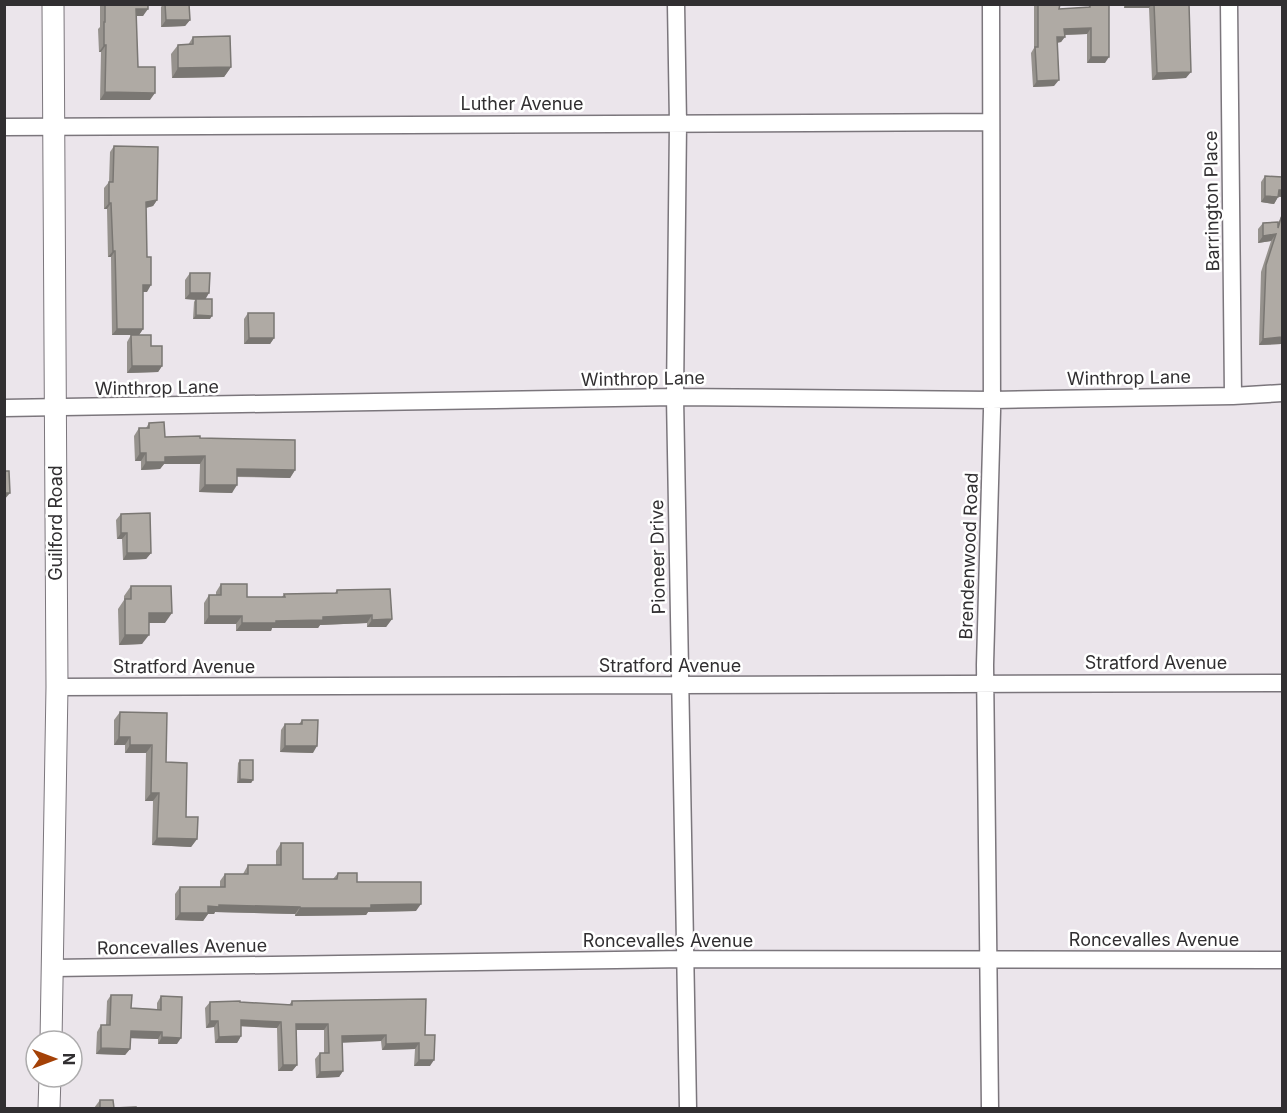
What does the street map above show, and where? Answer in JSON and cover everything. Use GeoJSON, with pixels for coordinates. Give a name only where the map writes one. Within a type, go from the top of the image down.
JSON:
{"type":"FeatureCollection","features":[{"type":"Feature","properties":{"kind":"street","name":"Guilford Road"},"geometry":{"type":"LineString","coordinates":[[51,1029],[57,687],[53,4]]}},
{"type":"Feature","properties":{"kind":"street","name":"Pioneer Drive"},"geometry":{"type":"LineString","coordinates":[[676,4],[678,123],[675,397],[688,1108]]}},
{"type":"Feature","properties":{"kind":"street","name":"Brendenwood Road"},"geometry":{"type":"LineString","coordinates":[[990,1108],[985,682],[992,400],[991,4]]}},
{"type":"Feature","properties":{"kind":"street","name":"Barrington Place"},"geometry":{"type":"LineString","coordinates":[[1229,4],[1233,396]]}},
{"type":"Feature","properties":{"kind":"street","name":"Luther Avenue"},"geometry":{"type":"LineString","coordinates":[[4,127],[991,122]]}},
{"type":"Feature","properties":{"kind":"street","name":"Winthrop Lane"},"geometry":{"type":"LineString","coordinates":[[4,408],[55,409],[675,397],[992,400],[1233,396],[1282,393]]}},
{"type":"Feature","properties":{"kind":"street","name":"Stratford Avenue"},"geometry":{"type":"LineString","coordinates":[[57,687],[680,686],[985,682],[1282,683]]}},
{"type":"Feature","properties":{"kind":"street","name":"Roncevalles Avenue"},"geometry":{"type":"LineString","coordinates":[[53,968],[687,959],[1282,960]]}},
{"type":"Feature","properties":{"kind":"street"},"geometry":{"type":"LineString","coordinates":[[49,1108],[50,1089]]}},
{"type":"Feature","properties":{"kind":"building"},"geometry":{"type":"Polygon","coordinates":[[[105,4],[148,4],[148,9],[136,9],[138,67],[155,67],[155,93],[105,92],[105,4]]]}},
{"type":"Feature","properties":{"kind":"building"},"geometry":{"type":"Polygon","coordinates":[[[165,4],[189,4],[190,20],[166,20],[165,4]]]}},
{"type":"Feature","properties":{"kind":"building"},"geometry":{"type":"Polygon","coordinates":[[[1038,4],[1060,4],[1059,9],[1090,7],[1090,4],[1109,4],[1109,57],[1091,57],[1091,28],[1064,29],[1065,37],[1057,37],[1059,80],[1037,81],[1035,47],[1038,47],[1038,4]]]}},
{"type":"Feature","properties":{"kind":"building"},"geometry":{"type":"Polygon","coordinates":[[[1154,4],[1189,4],[1191,72],[1157,73],[1154,4]]]}},
{"type":"Feature","properties":{"kind":"building"},"geometry":{"type":"Polygon","coordinates":[[[230,36],[231,67],[178,68],[178,45],[193,44],[193,37],[230,36]]]}},
{"type":"Feature","properties":{"kind":"building"},"geometry":{"type":"Polygon","coordinates":[[[114,146],[158,147],[157,200],[146,202],[147,257],[151,257],[151,285],[143,285],[143,329],[117,329],[115,251],[113,251],[111,203],[109,203],[109,182],[113,182],[114,146]]]}},
{"type":"Feature","properties":{"kind":"building"},"geometry":{"type":"Polygon","coordinates":[[[1265,176],[1282,177],[1282,190],[1279,190],[1278,197],[1265,196],[1265,176]]]}},
{"type":"Feature","properties":{"kind":"building"},"geometry":{"type":"Polygon","coordinates":[[[1281,218],[1282,337],[1263,339],[1266,265],[1276,234],[1263,236],[1263,223],[1278,222],[1278,228],[1281,218]]]}},
{"type":"Feature","properties":{"kind":"building"},"geometry":{"type":"Polygon","coordinates":[[[190,273],[210,273],[209,293],[190,293],[190,273]]]}},
{"type":"Feature","properties":{"kind":"building"},"geometry":{"type":"Polygon","coordinates":[[[196,299],[212,299],[212,316],[196,315],[196,299]]]}},
{"type":"Feature","properties":{"kind":"building"},"geometry":{"type":"Polygon","coordinates":[[[248,313],[274,313],[274,338],[249,338],[248,313]]]}},
{"type":"Feature","properties":{"kind":"building"},"geometry":{"type":"Polygon","coordinates":[[[131,335],[151,335],[151,346],[162,346],[162,366],[132,366],[131,335]]]}},
{"type":"Feature","properties":{"kind":"building"},"geometry":{"type":"Polygon","coordinates":[[[164,422],[165,437],[200,436],[200,438],[295,440],[295,470],[237,469],[237,485],[205,485],[205,456],[165,457],[165,462],[146,462],[146,453],[140,453],[139,428],[149,428],[149,423],[164,422]]]}},
{"type":"Feature","properties":{"kind":"building"},"geometry":{"type":"Polygon","coordinates":[[[4,471],[9,471],[10,493],[4,493],[4,471]]]}},
{"type":"Feature","properties":{"kind":"building"},"geometry":{"type":"Polygon","coordinates":[[[150,513],[151,553],[127,553],[127,533],[121,533],[121,514],[150,513]]]}},
{"type":"Feature","properties":{"kind":"building"},"geometry":{"type":"Polygon","coordinates":[[[221,584],[247,584],[247,597],[285,597],[284,594],[390,589],[392,619],[372,620],[372,615],[323,617],[323,620],[276,621],[276,623],[242,623],[242,616],[209,616],[209,595],[221,595],[221,584]]]}},
{"type":"Feature","properties":{"kind":"building"},"geometry":{"type":"Polygon","coordinates":[[[131,586],[171,586],[172,613],[149,613],[149,635],[125,635],[125,599],[131,599],[131,586]]]}},
{"type":"Feature","properties":{"kind":"building"},"geometry":{"type":"Polygon","coordinates":[[[120,712],[167,713],[166,762],[187,763],[186,817],[198,817],[197,839],[157,838],[159,793],[151,793],[152,745],[130,745],[130,737],[119,737],[120,712]]]}},
{"type":"Feature","properties":{"kind":"building"},"geometry":{"type":"Polygon","coordinates":[[[302,720],[318,720],[317,746],[285,746],[285,724],[302,724],[302,720]]]}},
{"type":"Feature","properties":{"kind":"building"},"geometry":{"type":"Polygon","coordinates":[[[240,760],[253,760],[253,780],[240,779],[240,760]]]}},
{"type":"Feature","properties":{"kind":"building"},"geometry":{"type":"Polygon","coordinates":[[[281,843],[303,843],[303,879],[337,879],[338,873],[357,873],[357,882],[421,882],[421,904],[371,905],[371,908],[219,905],[219,907],[208,906],[208,913],[180,913],[180,887],[225,887],[225,874],[248,874],[248,865],[281,865],[281,843]]]}},
{"type":"Feature","properties":{"kind":"building"},"geometry":{"type":"Polygon","coordinates":[[[111,995],[132,995],[131,1008],[161,1010],[161,996],[182,997],[181,1038],[162,1037],[162,1032],[131,1031],[130,1049],[101,1048],[101,1025],[110,1025],[111,995]]]}},
{"type":"Feature","properties":{"kind":"building"},"geometry":{"type":"Polygon","coordinates":[[[426,999],[425,1035],[435,1035],[434,1060],[419,1060],[419,1043],[386,1044],[386,1035],[342,1036],[343,1071],[320,1072],[320,1053],[329,1053],[328,1024],[296,1024],[297,1065],[283,1065],[281,1022],[241,1020],[241,1036],[219,1037],[218,1021],[210,1021],[210,1002],[240,1001],[292,1005],[292,1001],[426,999]]]}},
{"type":"Feature","properties":{"kind":"building"},"geometry":{"type":"Polygon","coordinates":[[[100,1100],[113,1100],[114,1108],[100,1108],[100,1100]]]}}]}
